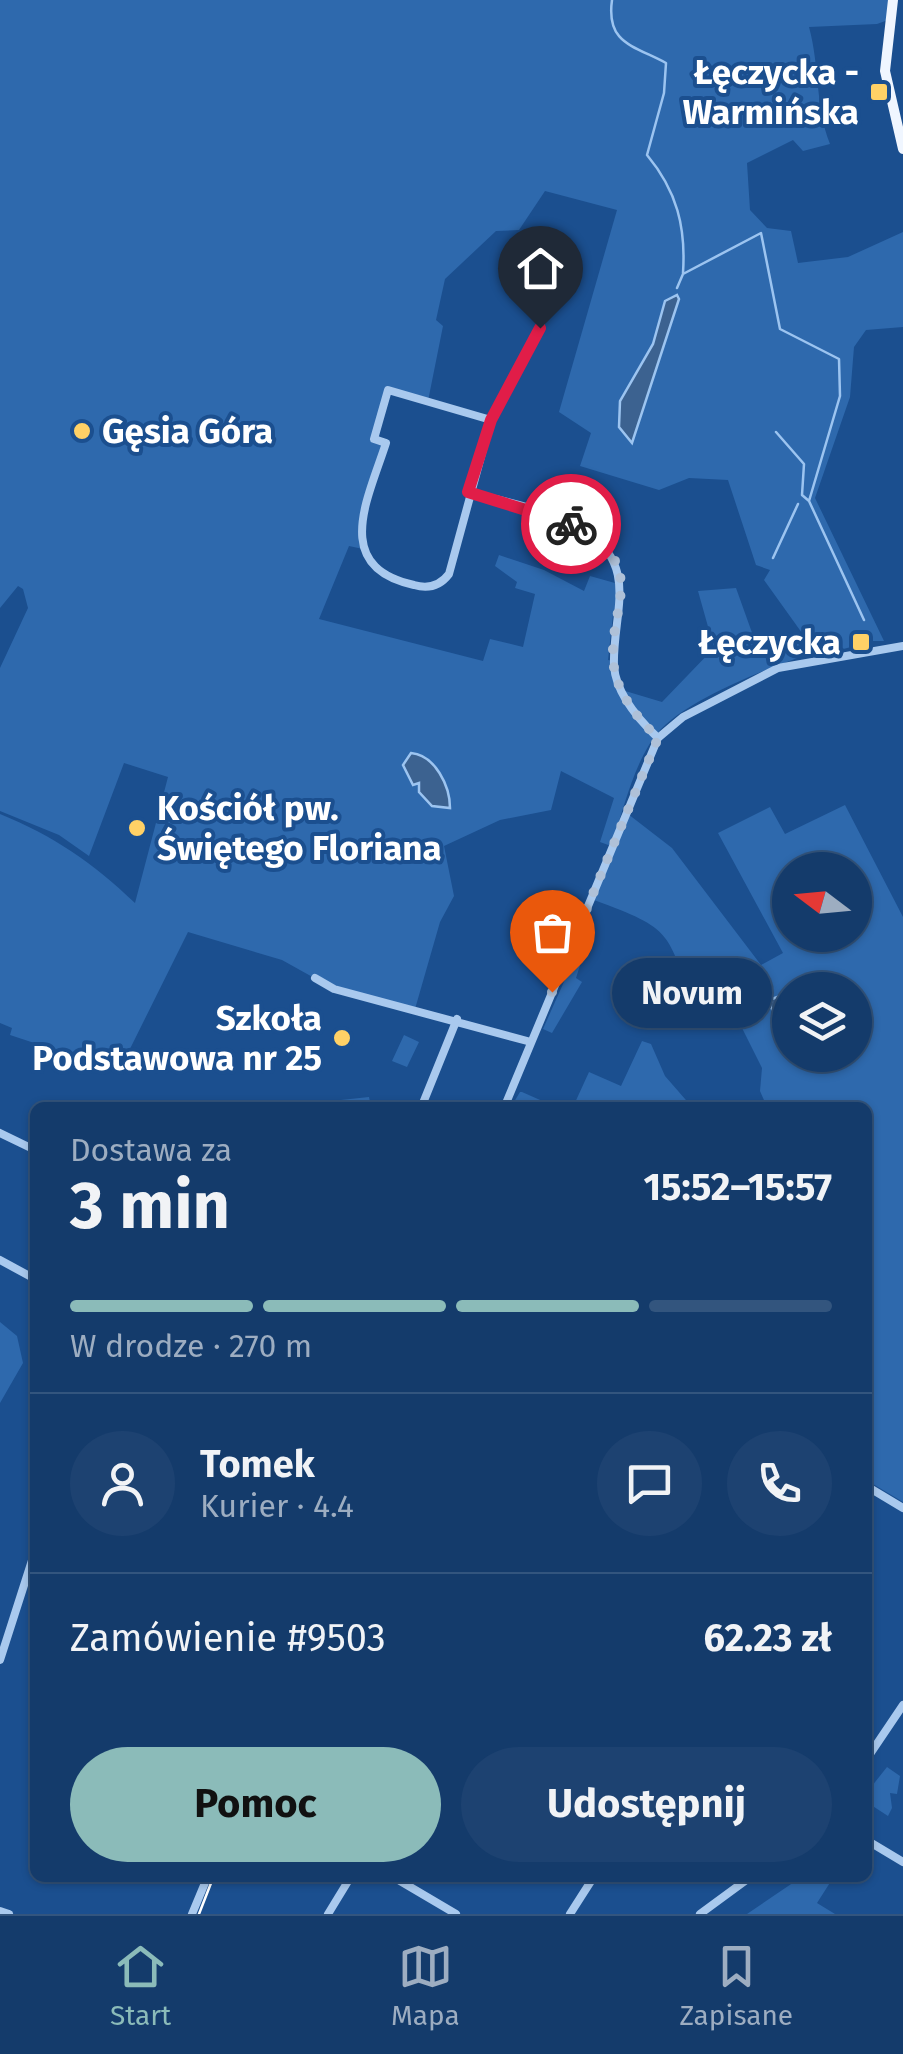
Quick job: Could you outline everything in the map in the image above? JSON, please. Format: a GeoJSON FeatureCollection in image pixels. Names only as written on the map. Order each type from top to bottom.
{"type":"FeatureCollection","features":[{"type":"Feature","properties":{"kind":"main road"},"geometry":{"type":"LineString","coordinates":[[894,0],[885,72],[902,145]]}},
{"type":"Feature","properties":{"kind":"street"},"geometry":{"type":"LineString","coordinates":[[491,420],[388,390],[374,440],[386,443],[362,531],[370,564],[402,583],[424,587],[442,582],[448,574],[491,420],[540,328],[559,265]]}},
{"type":"Feature","properties":{"kind":"street"},"geometry":{"type":"LineString","coordinates":[[468,492],[568,522],[592,536],[608,553],[623,591],[616,676],[626,700],[658,738]]}},
{"type":"Feature","properties":{"kind":"street"},"geometry":{"type":"LineString","coordinates":[[507,1102],[658,738],[683,716],[778,668],[903,646]]}},
{"type":"Feature","properties":{"kind":"street"},"geometry":{"type":"LineString","coordinates":[[315,978],[334,989],[532,1042]]}},
{"type":"Feature","properties":{"kind":"street"},"geometry":{"type":"LineString","coordinates":[[423,1102],[458,1020]]}},
{"type":"Feature","properties":{"kind":"street"},"geometry":{"type":"LineString","coordinates":[[0,1133],[30,1148]]}},
{"type":"Feature","properties":{"kind":"street"},"geometry":{"type":"LineString","coordinates":[[0,1260],[30,1276]]}},
{"type":"Feature","properties":{"kind":"street"},"geometry":{"type":"LineString","coordinates":[[872,1489],[903,1508]]}},
{"type":"Feature","properties":{"kind":"street"},"geometry":{"type":"LineString","coordinates":[[0,1660],[15,1601],[30,1564]]}},
{"type":"Feature","properties":{"kind":"street"},"geometry":{"type":"LineString","coordinates":[[872,1751],[903,1705]]}},
{"type":"Feature","properties":{"kind":"street"},"geometry":{"type":"LineString","coordinates":[[872,1843],[903,1862]]}},
{"type":"Feature","properties":{"kind":"street"},"geometry":{"type":"LineString","coordinates":[[192,1914],[204,1882]]}},
{"type":"Feature","properties":{"kind":"street"},"geometry":{"type":"LineString","coordinates":[[328,1914],[348,1882]]}},
{"type":"Feature","properties":{"kind":"street"},"geometry":{"type":"LineString","coordinates":[[402,1882],[456,1914]]}},
{"type":"Feature","properties":{"kind":"street"},"geometry":{"type":"LineString","coordinates":[[570,1914],[590,1882]]}},
{"type":"Feature","properties":{"kind":"street"},"geometry":{"type":"LineString","coordinates":[[700,1914],[744,1882]]}},
{"type":"Feature","properties":{"kind":"street"},"geometry":{"type":"LineString","coordinates":[[0,1911],[9,1914]]}},
{"type":"Feature","properties":{"kind":"shaded area"},"geometry":{"type":"Polygon","coordinates":[[[0,0],[891,0],[888,20],[877,24],[809,27],[830,144],[803,151],[793,140],[747,163],[750,210],[767,228],[791,231],[798,263],[848,257],[903,232],[903,327],[866,330],[854,347],[850,397],[815,498],[884,641],[851,641],[851,647],[806,655],[723,689],[681,713],[646,751],[611,846],[600,842],[614,798],[561,771],[551,810],[500,820],[444,846],[454,896],[440,922],[415,1009],[334,989],[282,960],[188,932],[119,1071],[10,1035],[12,1028],[0,1023],[0,814],[72,852],[135,903],[168,777],[124,763],[89,856],[59,835],[0,811],[0,668],[28,608],[23,589],[18,586],[0,608],[0,0]],[[545,191],[519,230],[496,231],[445,279],[436,320],[443,326],[428,401],[389,390],[374,439],[386,443],[365,513],[363,549],[349,546],[319,619],[483,661],[490,639],[523,647],[535,594],[515,588],[517,582],[495,566],[499,555],[544,570],[584,591],[590,576],[622,585],[620,615],[613,615],[608,660],[614,661],[622,690],[662,702],[714,648],[698,591],[736,588],[760,655],[807,640],[764,580],[770,570],[756,565],[728,480],[689,478],[659,490],[580,466],[591,433],[559,412],[617,210],[545,191]]]}},
{"type":"Feature","properties":{"kind":"shaded area"},"geometry":{"type":"Polygon","coordinates":[[[677,295],[679,299],[632,443],[619,427],[620,401],[653,344],[665,301],[677,295]]]}},
{"type":"Feature","properties":{"kind":"shaded area"},"geometry":{"type":"Polygon","coordinates":[[[411,753],[427,759],[440,773],[450,808],[432,806],[419,792],[419,783],[413,785],[403,765],[411,753]]]}},
{"type":"Feature","properties":{"kind":"shaded area"},"geometry":{"type":"Polygon","coordinates":[[[845,805],[869,852],[772,852],[772,933],[718,833],[770,807],[785,834],[845,805]]]}},
{"type":"Feature","properties":{"kind":"shaded area"},"geometry":{"type":"Polygon","coordinates":[[[628,814],[672,848],[761,965],[783,953],[872,952],[872,857],[903,917],[903,1502],[872,1483],[872,1102],[765,1102],[760,1091],[762,1068],[725,994],[694,1008],[664,936],[640,919],[594,900],[628,814]]]}},
{"type":"Feature","properties":{"kind":"shaded area"},"geometry":{"type":"Polygon","coordinates":[[[587,930],[590,934],[576,978],[582,982],[552,1033],[543,1029],[587,930]]]}},
{"type":"Feature","properties":{"kind":"shaded area"},"geometry":{"type":"Polygon","coordinates":[[[404,1035],[419,1042],[407,1067],[392,1061],[404,1035]]]}},
{"type":"Feature","properties":{"kind":"shaded area"},"geometry":{"type":"Polygon","coordinates":[[[642,1041],[651,1044],[665,1076],[688,1102],[575,1102],[589,1072],[621,1086],[642,1041]]]}},
{"type":"Feature","properties":{"kind":"shaded area"},"geometry":{"type":"Polygon","coordinates":[[[522,1092],[545,1102],[514,1102],[522,1092]]]}},
{"type":"Feature","properties":{"kind":"shaded area"},"geometry":{"type":"Polygon","coordinates":[[[369,1097],[370,1102],[322,1102],[369,1097]]]}},
{"type":"Feature","properties":{"kind":"shaded area"},"geometry":{"type":"Polygon","coordinates":[[[0,1322],[17,1336],[23,1363],[0,1403],[0,1322]]]}},
{"type":"Feature","properties":{"kind":"shaded area"},"geometry":{"type":"Polygon","coordinates":[[[887,1767],[900,1776],[897,1794],[890,1793],[892,1808],[888,1816],[872,1806],[872,1786],[887,1767]]]}},
{"type":"Feature","properties":{"kind":"shaded area"},"geometry":{"type":"Polygon","coordinates":[[[794,1882],[830,1882],[817,1903],[835,1914],[747,1914],[794,1882]]]}},
{"type":"Feature","properties":{"kind":"waterway"},"geometry":{"type":"LineString","coordinates":[[612,0],[611,14],[617,34],[666,63],[664,93],[647,155],[666,182],[677,210],[683,240],[683,273]]}},
{"type":"Feature","properties":{"kind":"waterway"},"geometry":{"type":"LineString","coordinates":[[677,288],[683,274],[761,233],[780,329],[839,359],[840,396],[809,501],[864,620]]}},
{"type":"Feature","properties":{"kind":"waterway"},"geometry":{"type":"LineString","coordinates":[[776,432],[804,464],[802,495],[809,501]]}},
{"type":"Feature","properties":{"kind":"waterway"},"geometry":{"type":"LineString","coordinates":[[773,558],[798,504]]}},
{"type":"Feature","properties":{"kind":"tram line"},"geometry":{"type":"LineString","coordinates":[[199,1914],[211,1882]]}},
{"type":"Feature","properties":{"kind":"way so far"},"geometry":{"type":"LineString","coordinates":[[552,992],[658,738],[626,700],[616,676],[614,661],[623,591],[616,565],[597,541],[571,524]]}},
{"type":"Feature","properties":{"kind":"place","name":"Łęczycka - Warmińska"},"geometry":{"type":"Point","coordinates":[879,92]}},
{"type":"Feature","properties":{"kind":"place","name":"Gęsia Góra"},"geometry":{"type":"Point","coordinates":[82,431]}},
{"type":"Feature","properties":{"kind":"place","name":"Łęczycka"},"geometry":{"type":"Point","coordinates":[861,642]}},
{"type":"Feature","properties":{"kind":"place","name":"Kościół pw. Świętego Floriana"},"geometry":{"type":"Point","coordinates":[137,828]}},
{"type":"Feature","properties":{"kind":"place","name":"Novum"},"geometry":{"type":"Point","coordinates":[552,992]}},
{"type":"Feature","properties":{"kind":"place","name":"Szkoła Podstawowa nr 25"},"geometry":{"type":"Point","coordinates":[342,1038]}},
{"type":"Feature","properties":{"kind":"route"},"geometry":{"type":"LineString","coordinates":[[540,328],[491,420],[468,492],[530,508],[571,524]]}}]}
